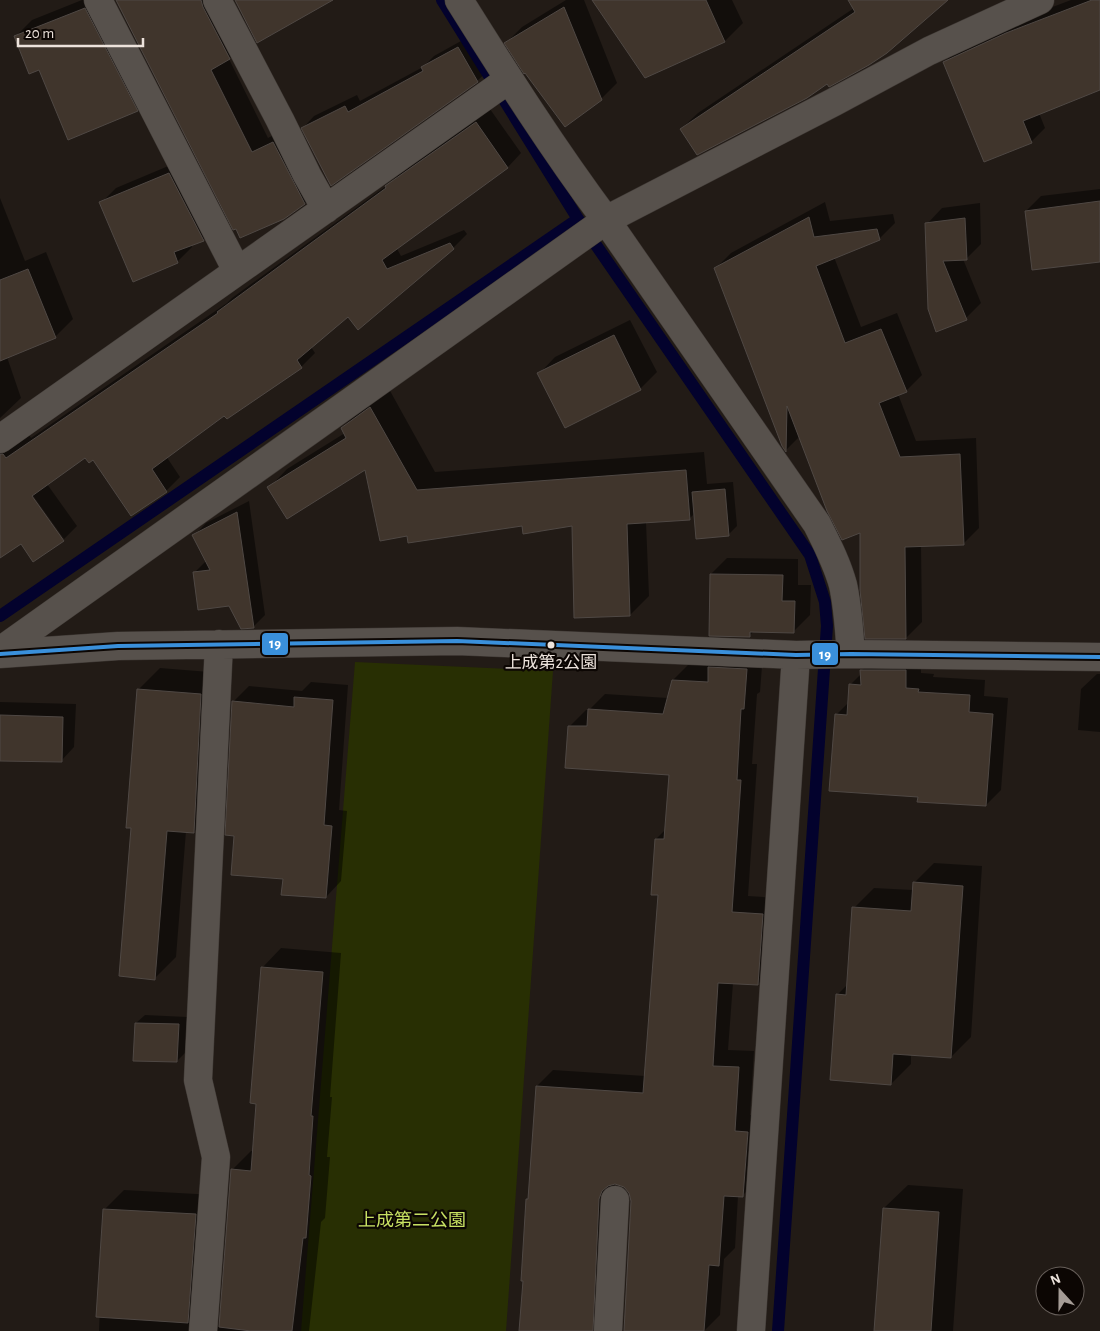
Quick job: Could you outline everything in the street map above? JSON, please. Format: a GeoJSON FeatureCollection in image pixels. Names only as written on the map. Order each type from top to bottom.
{"type":"FeatureCollection","features":[{"type":"Feature","properties":{"kind":"street"},"geometry":{"type":"LineString","coordinates":[[98,0],[237,271]]}},
{"type":"Feature","properties":{"kind":"street"},"geometry":{"type":"LineString","coordinates":[[216,0],[326,209]]}},
{"type":"Feature","properties":{"kind":"street"},"geometry":{"type":"LineString","coordinates":[[459,0],[499,86],[576,180],[593,230],[817,524],[833,555],[843,586],[849,626],[845,654]]}},
{"type":"Feature","properties":{"kind":"street"},"geometry":{"type":"LineString","coordinates":[[0,653],[593,230],[929,52],[1040,0]]}},
{"type":"Feature","properties":{"kind":"street"},"geometry":{"type":"LineString","coordinates":[[0,439],[499,86]]}},
{"type":"Feature","properties":{"kind":"street"},"geometry":{"type":"LineString","coordinates":[[0,653],[118,646],[457,641],[804,655],[1100,657]]}},
{"type":"Feature","properties":{"kind":"street"},"geometry":{"type":"LineString","coordinates":[[203,1331],[216,1157],[198,1080],[219,644]]}},
{"type":"Feature","properties":{"kind":"street"},"geometry":{"type":"LineString","coordinates":[[751,1331],[804,655]]}},
{"type":"Feature","properties":{"kind":"street"},"geometry":{"type":"LineString","coordinates":[[608,1331],[615,1200]]}},
{"type":"Feature","properties":{"kind":"green space","name":"上成第二公園"},"geometry":{"type":"Polygon","coordinates":[[[355,662],[553,671],[506,1331],[301,1331],[355,662]]]}},
{"type":"Feature","properties":{"kind":"building"},"geometry":{"type":"Polygon","coordinates":[[[116,0],[201,0],[230,59],[211,70],[252,152],[273,142],[305,204],[284,219],[240,238],[236,229],[233,230],[116,0]]]}},
{"type":"Feature","properties":{"kind":"building"},"geometry":{"type":"Polygon","coordinates":[[[235,0],[333,0],[257,43],[235,0]]]}},
{"type":"Feature","properties":{"kind":"building"},"geometry":{"type":"Polygon","coordinates":[[[592,0],[706,0],[725,42],[645,78],[592,0]]]}},
{"type":"Feature","properties":{"kind":"building"},"geometry":{"type":"Polygon","coordinates":[[[848,0],[948,0],[887,53],[869,65],[829,87],[827,84],[807,98],[697,155],[680,129],[855,12],[848,0]]]}},
{"type":"Feature","properties":{"kind":"building"},"geometry":{"type":"Polygon","coordinates":[[[1092,0],[1100,0],[1100,90],[1023,121],[1032,143],[984,162],[943,62],[1006,33],[1092,0]]]}},
{"type":"Feature","properties":{"kind":"building"},"geometry":{"type":"Polygon","coordinates":[[[564,7],[602,100],[565,127],[524,74],[504,43],[564,7]]]}},
{"type":"Feature","properties":{"kind":"building"},"geometry":{"type":"Polygon","coordinates":[[[85,8],[138,111],[68,140],[39,70],[29,74],[14,36],[85,8]]]}},
{"type":"Feature","properties":{"kind":"building"},"geometry":{"type":"Polygon","coordinates":[[[458,47],[478,82],[331,186],[301,128],[345,106],[348,112],[423,71],[421,67],[458,47]]]}},
{"type":"Feature","properties":{"kind":"building"},"geometry":{"type":"Polygon","coordinates":[[[476,122],[508,168],[382,260],[387,269],[450,243],[454,249],[358,330],[348,317],[297,360],[302,368],[227,419],[224,416],[152,469],[167,492],[131,516],[93,460],[89,463],[85,458],[32,496],[64,541],[33,562],[21,544],[0,558],[0,454],[3,454],[6,458],[218,313],[386,188],[385,186],[476,122]]]}},
{"type":"Feature","properties":{"kind":"building"},"geometry":{"type":"Polygon","coordinates":[[[169,173],[204,241],[174,252],[178,263],[133,282],[99,202],[169,173]]]}},
{"type":"Feature","properties":{"kind":"building"},"geometry":{"type":"Polygon","coordinates":[[[1100,201],[1100,262],[1032,270],[1025,211],[1100,201]]]}},
{"type":"Feature","properties":{"kind":"building"},"geometry":{"type":"Polygon","coordinates":[[[809,217],[814,237],[877,229],[880,240],[816,266],[845,343],[881,329],[907,392],[879,403],[900,457],[960,454],[964,545],[905,547],[906,639],[865,639],[860,590],[860,533],[842,540],[827,511],[787,406],[786,452],[782,446],[714,268],[809,217]]]}},
{"type":"Feature","properties":{"kind":"building"},"geometry":{"type":"Polygon","coordinates":[[[965,218],[967,260],[943,261],[967,320],[936,332],[928,309],[925,223],[965,218]]]}},
{"type":"Feature","properties":{"kind":"building"},"geometry":{"type":"Polygon","coordinates":[[[28,269],[56,338],[0,361],[0,280],[28,269]]]}},
{"type":"Feature","properties":{"kind":"building"},"geometry":{"type":"Polygon","coordinates":[[[614,335],[641,390],[565,428],[537,373],[614,335]]]}},
{"type":"Feature","properties":{"kind":"building"},"geometry":{"type":"Polygon","coordinates":[[[370,407],[417,490],[686,470],[690,520],[627,524],[630,616],[574,618],[572,526],[523,534],[522,526],[408,543],[407,536],[380,541],[365,470],[287,519],[267,487],[346,438],[341,428],[370,407]]]}},
{"type":"Feature","properties":{"kind":"building"},"geometry":{"type":"Polygon","coordinates":[[[725,489],[729,536],[696,539],[692,492],[725,489]]]}},
{"type":"Feature","properties":{"kind":"building"},"geometry":{"type":"Polygon","coordinates":[[[237,512],[254,628],[241,629],[229,606],[198,610],[193,572],[210,570],[192,535],[237,512]]]}},
{"type":"Feature","properties":{"kind":"building"},"geometry":{"type":"Polygon","coordinates":[[[710,574],[783,575],[782,601],[795,601],[794,633],[750,632],[750,637],[709,636],[710,574]]]}},
{"type":"Feature","properties":{"kind":"building"},"geometry":{"type":"Polygon","coordinates":[[[708,667],[747,669],[744,709],[741,709],[737,780],[741,780],[732,912],[763,914],[758,985],[718,983],[713,1066],[739,1067],[735,1131],[748,1132],[743,1197],[724,1196],[719,1266],[709,1265],[704,1331],[624,1331],[631,1201],[629,1193],[624,1187],[615,1184],[608,1186],[602,1191],[599,1199],[593,1331],[519,1331],[526,1199],[528,1199],[536,1086],[643,1093],[658,895],[651,895],[655,839],[664,839],[669,775],[565,768],[568,726],[587,726],[588,709],[663,714],[672,680],[708,682],[708,667]]]}},
{"type":"Feature","properties":{"kind":"building"},"geometry":{"type":"Polygon","coordinates":[[[860,670],[906,670],[906,688],[919,689],[918,692],[970,695],[969,712],[993,714],[986,806],[917,802],[918,797],[829,791],[835,714],[847,715],[849,684],[861,685],[860,670]]]}},
{"type":"Feature","properties":{"kind":"building"},"geometry":{"type":"Polygon","coordinates":[[[137,689],[201,694],[194,833],[167,831],[155,980],[119,976],[131,828],[126,828],[137,689]]]}},
{"type":"Feature","properties":{"kind":"building"},"geometry":{"type":"Polygon","coordinates":[[[294,697],[333,700],[324,825],[332,826],[326,898],[281,895],[283,879],[231,875],[234,836],[225,835],[232,701],[294,707],[294,697]]]}},
{"type":"Feature","properties":{"kind":"building"},"geometry":{"type":"Polygon","coordinates":[[[0,715],[63,717],[62,762],[0,761],[0,715]]]}},
{"type":"Feature","properties":{"kind":"building"},"geometry":{"type":"Polygon","coordinates":[[[913,882],[963,886],[951,1058],[893,1054],[891,1085],[830,1080],[836,994],[846,995],[852,907],[911,911],[913,882]]]}},
{"type":"Feature","properties":{"kind":"building"},"geometry":{"type":"Polygon","coordinates":[[[261,967],[323,972],[311,1116],[313,1116],[309,1175],[311,1176],[306,1238],[303,1238],[292,1331],[251,1331],[219,1327],[231,1169],[251,1171],[256,1104],[250,1103],[261,967]]]}},
{"type":"Feature","properties":{"kind":"building"},"geometry":{"type":"Polygon","coordinates":[[[135,1023],[179,1024],[177,1062],[133,1061],[135,1023]]]}},
{"type":"Feature","properties":{"kind":"building"},"geometry":{"type":"Polygon","coordinates":[[[883,1208],[939,1212],[931,1331],[874,1331],[883,1208]]]}},
{"type":"Feature","properties":{"kind":"building"},"geometry":{"type":"Polygon","coordinates":[[[103,1209],[196,1214],[188,1323],[96,1317],[103,1209]]]}},
{"type":"Feature","properties":{"kind":"waterway"},"geometry":{"type":"LineString","coordinates":[[442,0],[578,219],[810,555],[825,602],[827,626],[778,1331]]}},
{"type":"Feature","properties":{"kind":"waterway"},"geometry":{"type":"LineString","coordinates":[[0,616],[578,219]]}},
{"type":"Feature","properties":{"kind":"transit line","name":"19"},"geometry":{"type":"LineString","coordinates":[[0,654],[118,646],[457,641],[796,655],[1100,657]]}},
{"type":"Feature","properties":{"kind":"place","name":"上成第2公園"},"geometry":{"type":"Point","coordinates":[551,645]}}]}
